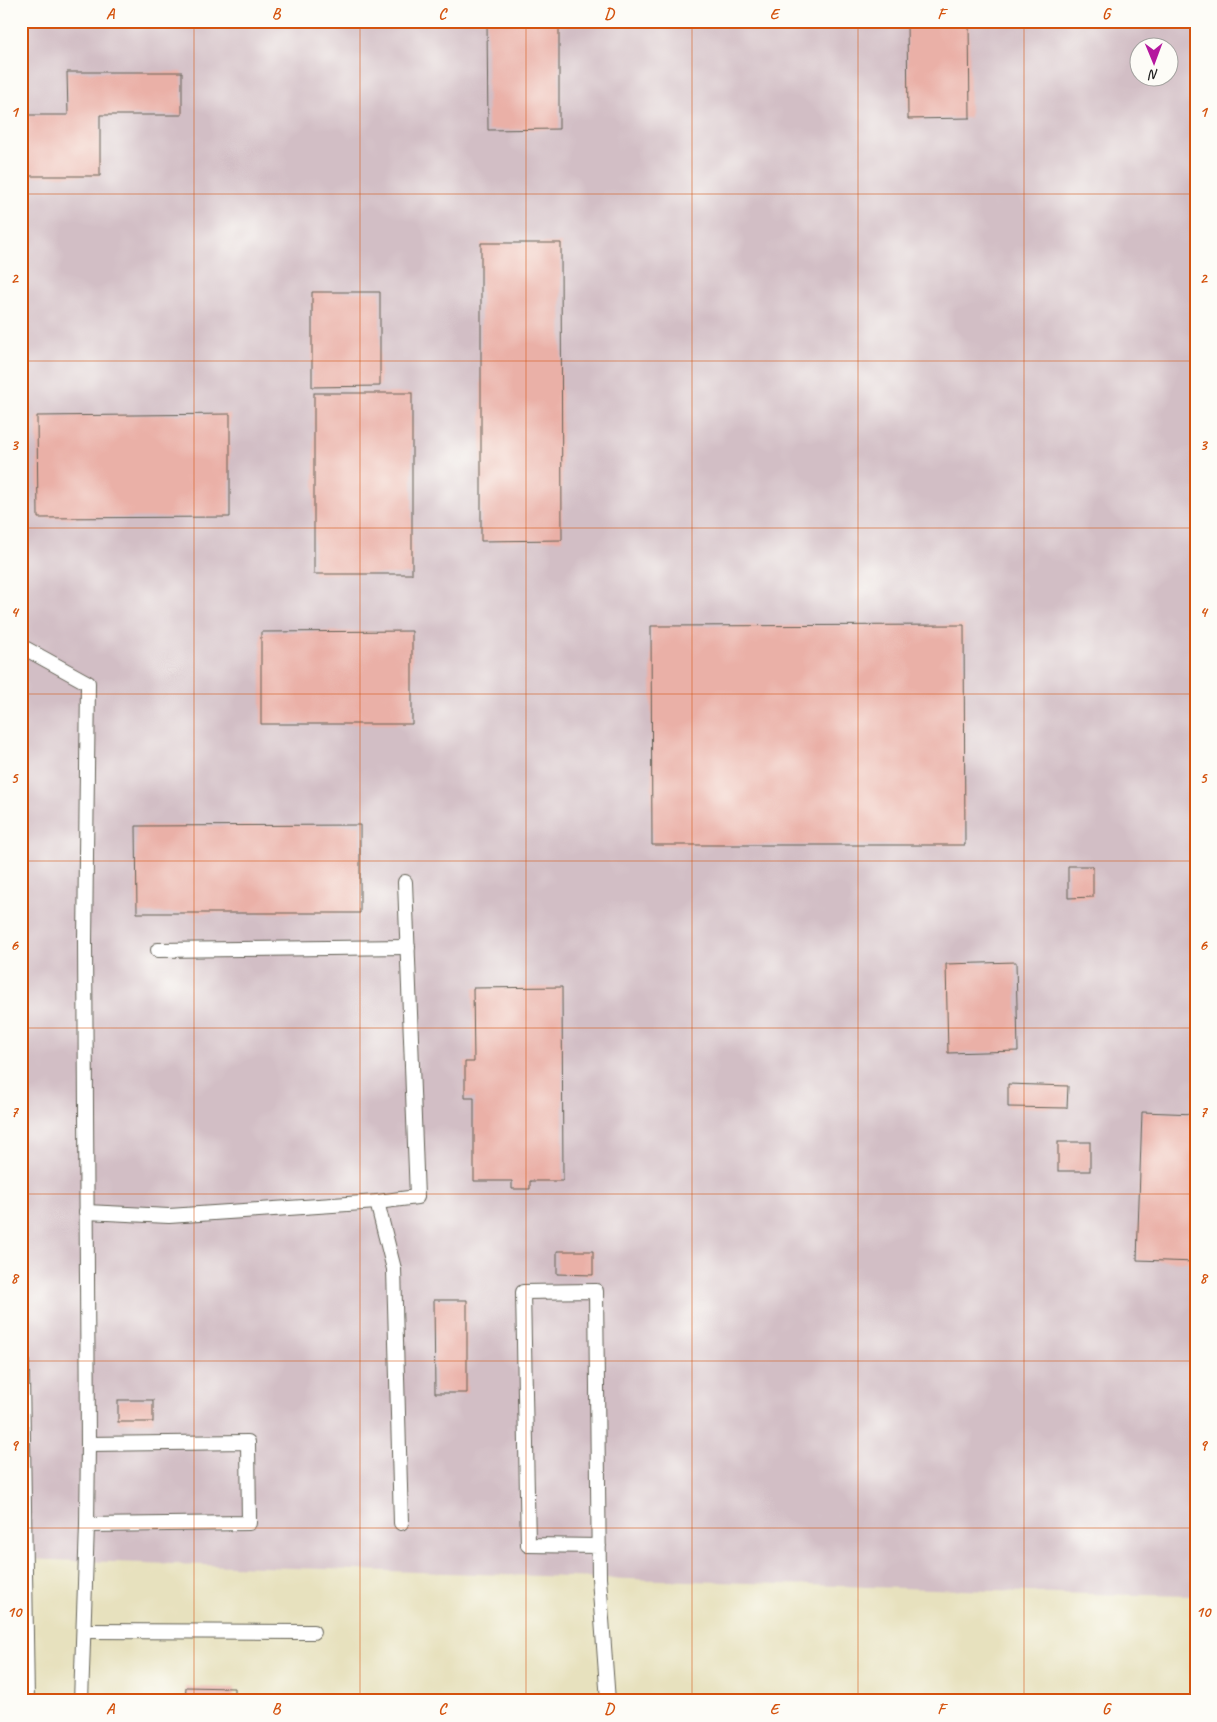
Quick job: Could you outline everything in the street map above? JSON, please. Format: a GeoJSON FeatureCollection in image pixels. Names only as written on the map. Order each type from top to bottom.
{"type":"FeatureCollection","features":[{"type":"Feature","properties":{"kind":"lane"},"geometry":{"type":"LineString","coordinates":[[21,646],[88,682],[85,942],[88,1444],[81,1701]]}},
{"type":"Feature","properties":{"kind":"lane"},"geometry":{"type":"LineString","coordinates":[[86,1212],[169,1216],[417,1198],[406,882]]}},
{"type":"Feature","properties":{"kind":"lane"},"geometry":{"type":"LineString","coordinates":[[158,950],[408,947]]}},
{"type":"Feature","properties":{"kind":"lane"},"geometry":{"type":"LineString","coordinates":[[377,1202],[394,1269],[401,1523]]}},
{"type":"Feature","properties":{"kind":"lane"},"geometry":{"type":"LineString","coordinates":[[599,1546],[528,1545],[523,1292],[596,1291],[599,1546],[599,1578],[608,1701]]}},
{"type":"Feature","properties":{"kind":"lane"},"geometry":{"type":"LineString","coordinates":[[21,1311],[28,1701]]}},
{"type":"Feature","properties":{"kind":"lane"},"geometry":{"type":"LineString","coordinates":[[87,1525],[248,1523],[248,1442],[88,1444]]}},
{"type":"Feature","properties":{"kind":"lane"},"geometry":{"type":"LineString","coordinates":[[84,1631],[313,1632]]}},
{"type":"Feature","properties":{"kind":"shaded area"},"geometry":{"type":"Polygon","coordinates":[[[21,21],[1196,21],[1196,1596],[21,1559],[21,21]]]}},
{"type":"Feature","properties":{"kind":"building"},"geometry":{"type":"Polygon","coordinates":[[[487,21],[559,21],[559,129],[488,130],[487,21]]]}},
{"type":"Feature","properties":{"kind":"building"},"geometry":{"type":"Polygon","coordinates":[[[907,21],[969,21],[970,118],[908,119],[907,21]]]}},
{"type":"Feature","properties":{"kind":"building"},"geometry":{"type":"Polygon","coordinates":[[[21,24],[24,25],[24,53],[21,53],[21,24]]]}},
{"type":"Feature","properties":{"kind":"building"},"geometry":{"type":"Polygon","coordinates":[[[67,72],[182,72],[182,115],[100,115],[100,176],[21,176],[21,115],[68,115],[67,72]]]}},
{"type":"Feature","properties":{"kind":"building"},"geometry":{"type":"Polygon","coordinates":[[[481,243],[561,243],[562,540],[481,541],[481,243]]]}},
{"type":"Feature","properties":{"kind":"building"},"geometry":{"type":"Polygon","coordinates":[[[312,292],[380,292],[380,386],[312,387],[312,292]]]}},
{"type":"Feature","properties":{"kind":"building"},"geometry":{"type":"Polygon","coordinates":[[[314,393],[412,393],[412,574],[314,574],[314,393]]]}},
{"type":"Feature","properties":{"kind":"building"},"geometry":{"type":"Polygon","coordinates":[[[230,414],[230,517],[38,518],[37,416],[230,414]]]}},
{"type":"Feature","properties":{"kind":"building"},"geometry":{"type":"Polygon","coordinates":[[[964,625],[965,845],[652,845],[651,626],[964,625]]]}},
{"type":"Feature","properties":{"kind":"building"},"geometry":{"type":"Polygon","coordinates":[[[412,631],[412,724],[261,724],[261,632],[412,631]]]}},
{"type":"Feature","properties":{"kind":"building"},"geometry":{"type":"Polygon","coordinates":[[[360,825],[360,913],[137,913],[136,826],[360,825]]]}},
{"type":"Feature","properties":{"kind":"building"},"geometry":{"type":"Polygon","coordinates":[[[1068,866],[1093,866],[1093,897],[1068,898],[1068,866]]]}},
{"type":"Feature","properties":{"kind":"building"},"geometry":{"type":"Polygon","coordinates":[[[1016,962],[1018,1051],[948,1053],[946,964],[1016,962]]]}},
{"type":"Feature","properties":{"kind":"building"},"geometry":{"type":"Polygon","coordinates":[[[562,987],[563,1181],[530,1181],[530,1189],[512,1189],[512,1181],[474,1181],[474,1098],[465,1098],[465,1062],[474,1062],[473,988],[562,987]]]}},
{"type":"Feature","properties":{"kind":"building"},"geometry":{"type":"Polygon","coordinates":[[[1008,1084],[1068,1086],[1067,1108],[1008,1107],[1008,1084]]]}},
{"type":"Feature","properties":{"kind":"building"},"geometry":{"type":"Polygon","coordinates":[[[1142,1112],[1196,1114],[1196,1262],[1137,1260],[1142,1112]]]}},
{"type":"Feature","properties":{"kind":"building"},"geometry":{"type":"Polygon","coordinates":[[[1058,1142],[1090,1142],[1090,1171],[1058,1171],[1058,1142]]]}},
{"type":"Feature","properties":{"kind":"building"},"geometry":{"type":"Polygon","coordinates":[[[557,1251],[593,1251],[593,1275],[557,1274],[557,1251]]]}},
{"type":"Feature","properties":{"kind":"building"},"geometry":{"type":"Polygon","coordinates":[[[434,1300],[467,1300],[467,1393],[435,1393],[434,1300]]]}},
{"type":"Feature","properties":{"kind":"building"},"geometry":{"type":"Polygon","coordinates":[[[118,1400],[153,1400],[153,1422],[118,1422],[118,1400]]]}},
{"type":"Feature","properties":{"kind":"building"},"geometry":{"type":"Polygon","coordinates":[[[186,1687],[234,1688],[234,1701],[185,1701],[186,1687]]]}}]}
